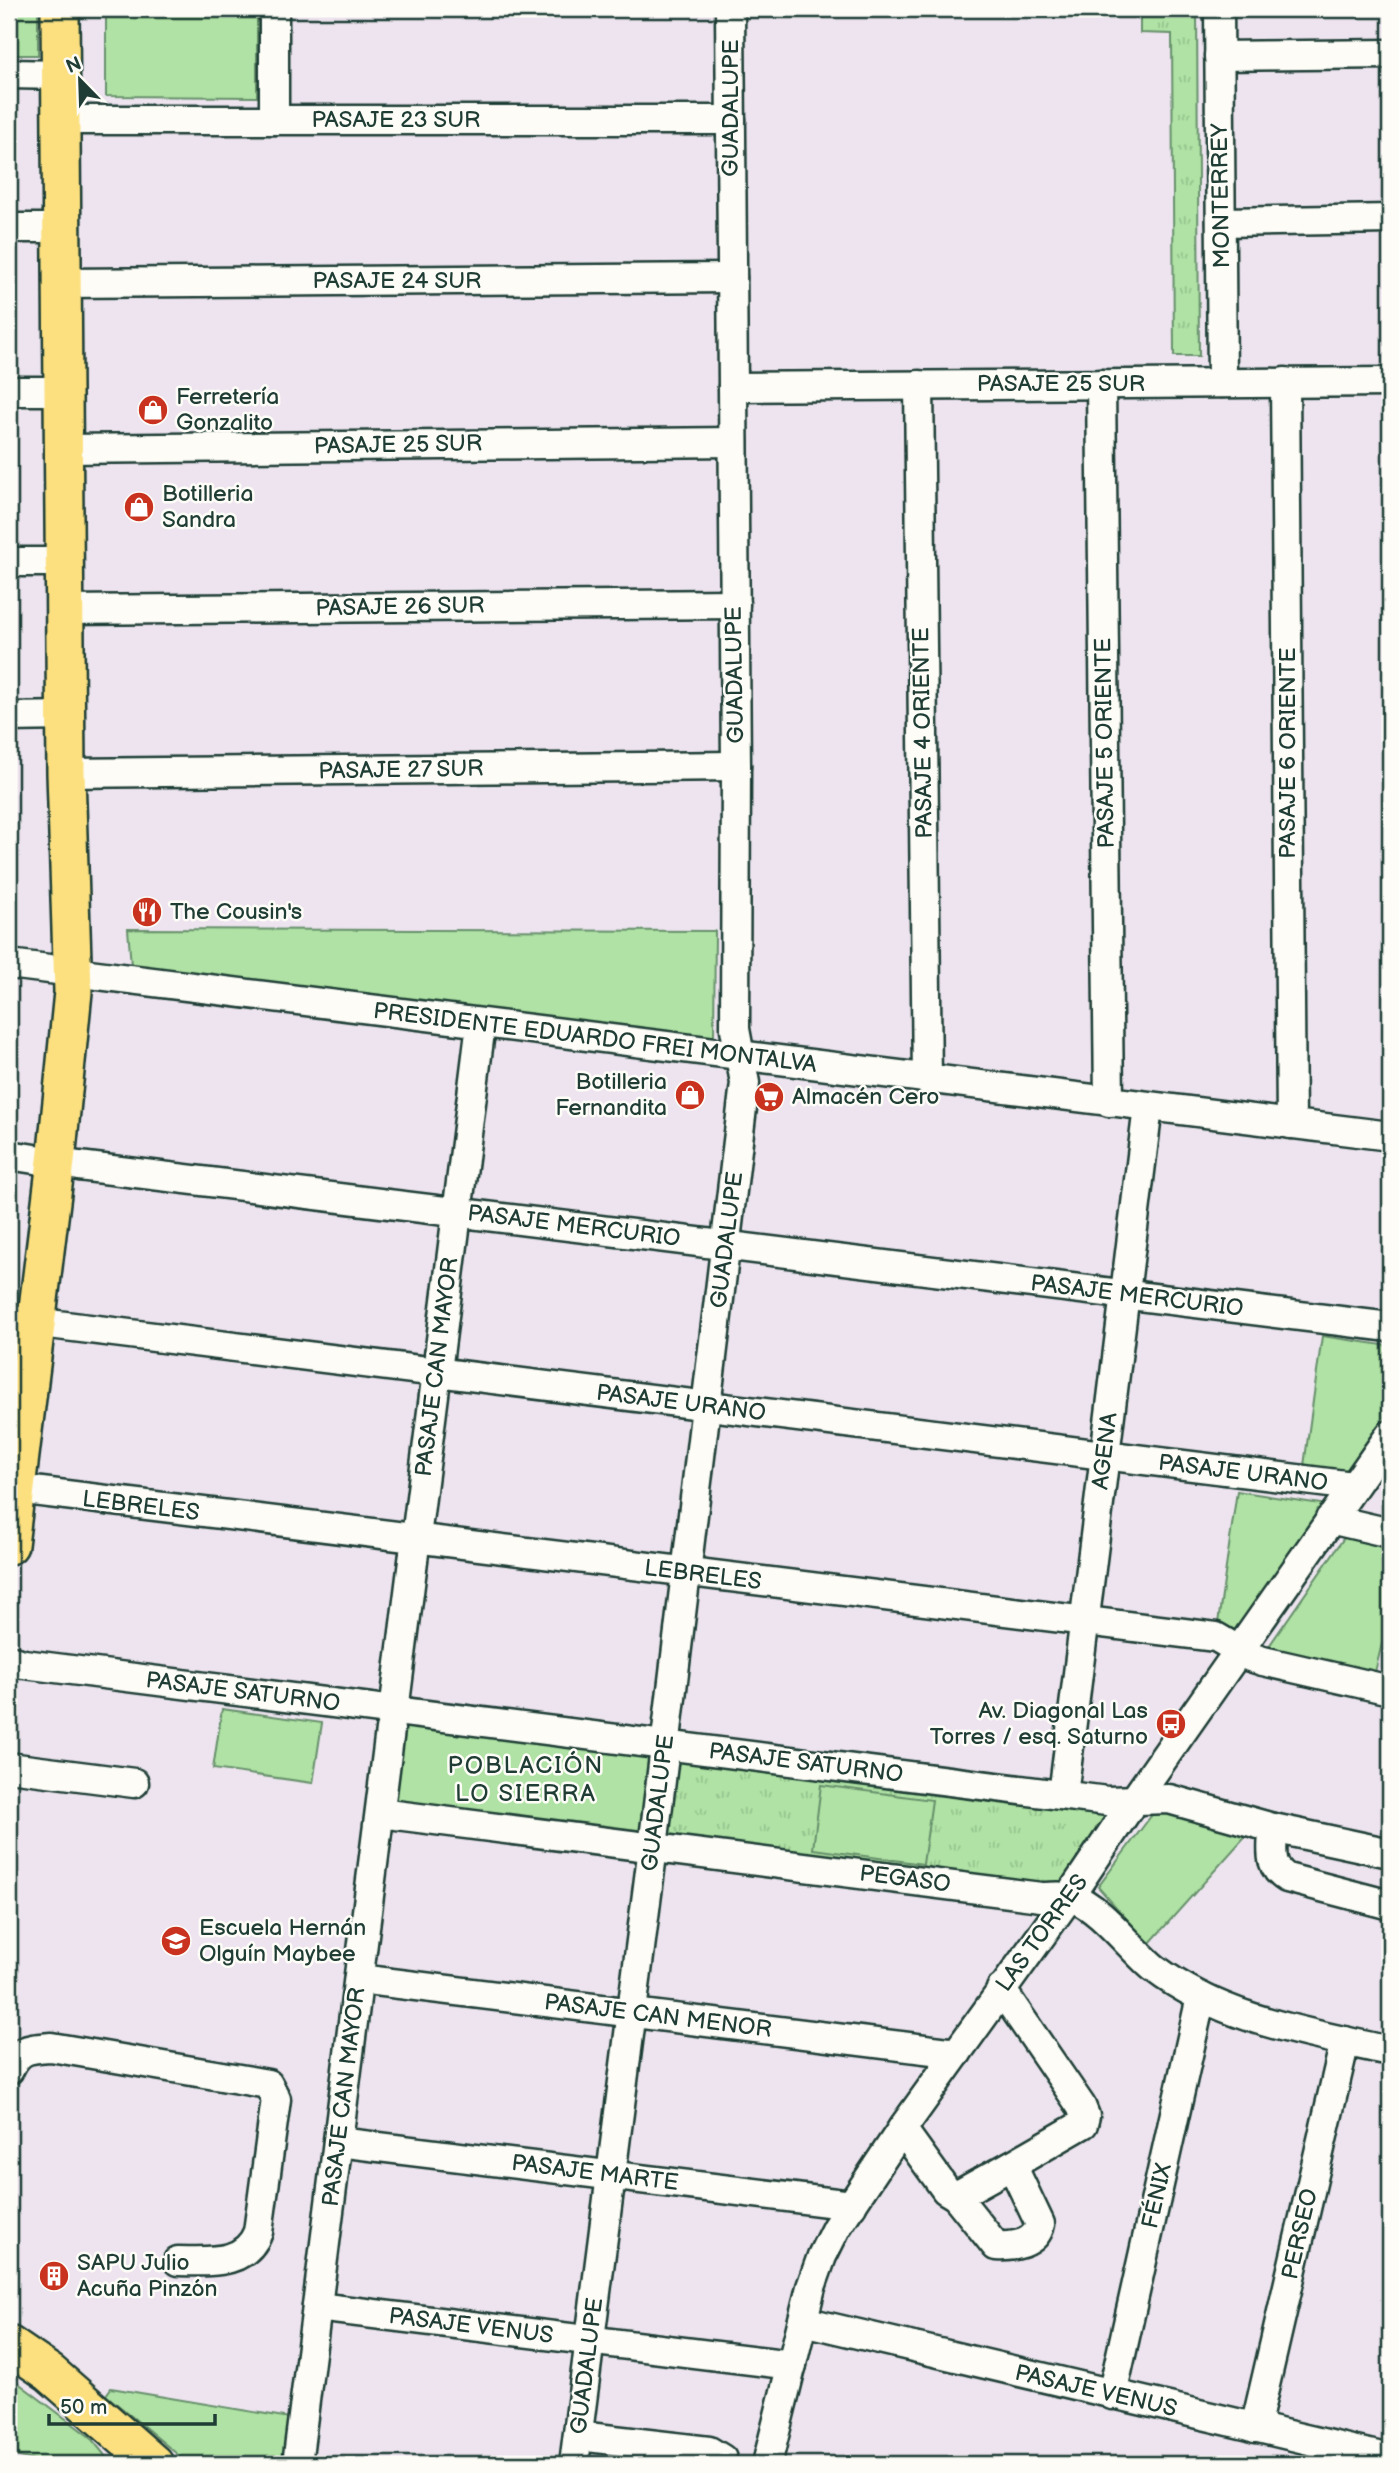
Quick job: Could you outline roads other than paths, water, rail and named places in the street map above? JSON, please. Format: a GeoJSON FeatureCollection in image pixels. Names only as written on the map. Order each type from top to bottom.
{"type":"FeatureCollection","features":[{"type":"Feature","properties":{"kind":"main road"},"geometry":{"type":"LineString","coordinates":[[9,1545],[22,1321],[56,1161],[74,972],[66,773],[60,9]]}},
{"type":"Feature","properties":{"kind":"main road"},"geometry":{"type":"LineString","coordinates":[[9,2345],[50,2373],[155,2464]]}},
{"type":"Feature","properties":{"kind":"street"},"geometry":{"type":"LineString","coordinates":[[274,9],[274,120]]}},
{"type":"Feature","properties":{"kind":"street","name":"GUADALUPE"},"geometry":{"type":"LineString","coordinates":[[574,2464],[666,1745],[746,1083],[735,1029],[736,765],[730,9]]}},
{"type":"Feature","properties":{"kind":"street","name":"MONTERREY"},"geometry":{"type":"LineString","coordinates":[[1219,9],[1222,383]]}},
{"type":"Feature","properties":{"kind":"street"},"geometry":{"type":"LineString","coordinates":[[1219,55],[1390,54]]}},
{"type":"Feature","properties":{"kind":"street"},"geometry":{"type":"LineString","coordinates":[[9,74],[61,75]]}},
{"type":"Feature","properties":{"kind":"street","name":"PASAJE 23 SUR"},"geometry":{"type":"LineString","coordinates":[[61,120],[731,120]]}},
{"type":"Feature","properties":{"kind":"street"},"geometry":{"type":"LineString","coordinates":[[1221,222],[1390,219]]}},
{"type":"Feature","properties":{"kind":"street"},"geometry":{"type":"LineString","coordinates":[[9,228],[62,228]]}},
{"type":"Feature","properties":{"kind":"street","name":"PASAJE 24 SUR"},"geometry":{"type":"LineString","coordinates":[[62,283],[732,278]]}},
{"type":"Feature","properties":{"kind":"street","name":"PASAJE 25 SUR"},"geometry":{"type":"LineString","coordinates":[[733,387],[1390,382]]}},
{"type":"Feature","properties":{"kind":"street","name":"PASAJE 6 ORIENTE"},"geometry":{"type":"LineString","coordinates":[[1285,383],[1291,1124]]}},
{"type":"Feature","properties":{"kind":"street","name":"PASAJE 5 ORIENTE"},"geometry":{"type":"LineString","coordinates":[[1101,384],[1109,1102]]}},
{"type":"Feature","properties":{"kind":"street","name":"PASAJE 4 ORIENTE"},"geometry":{"type":"LineString","coordinates":[[919,385],[927,1080]]}},
{"type":"Feature","properties":{"kind":"street"},"geometry":{"type":"LineString","coordinates":[[9,391],[63,391]]}},
{"type":"Feature","properties":{"kind":"street","name":"PASAJE 25 SUR"},"geometry":{"type":"LineString","coordinates":[[64,449],[733,442]]}},
{"type":"Feature","properties":{"kind":"street"},"geometry":{"type":"LineString","coordinates":[[9,562],[65,562]]}},
{"type":"Feature","properties":{"kind":"street","name":"PASAJE 26 SUR"},"geometry":{"type":"LineString","coordinates":[[65,610],[735,604]]}},
{"type":"Feature","properties":{"kind":"street"},"geometry":{"type":"LineString","coordinates":[[9,717],[66,716]]}},
{"type":"Feature","properties":{"kind":"street","name":"PASAJE 27 SUR"},"geometry":{"type":"LineString","coordinates":[[66,773],[736,765]]}},
{"type":"Feature","properties":{"kind":"street","name":"PRESIDENTE EDUARDO FREI MONTALVA"},"geometry":{"type":"LineString","coordinates":[[9,964],[1390,1136]]}},
{"type":"Feature","properties":{"kind":"street","name":"PASAJE CAN MAYOR"},"geometry":{"type":"LineString","coordinates":[[297,2464],[481,1024]]}},
{"type":"Feature","properties":{"kind":"street","name":"AGENA"},"geometry":{"type":"LineString","coordinates":[[1063,1795],[1148,1107]]}},
{"type":"Feature","properties":{"kind":"street","name":"PASAJE MERCURIO"},"geometry":{"type":"LineString","coordinates":[[9,1155],[79,1166],[1390,1327]]}},
{"type":"Feature","properties":{"kind":"street","name":"PASAJE URANO"},"geometry":{"type":"LineString","coordinates":[[22,1321],[1353,1486]]}},
{"type":"Feature","properties":{"kind":"street","name":"LAS TORRES"},"geometry":{"type":"LineString","coordinates":[[767,2464],[822,2256],[836,2228],[902,2129],[1069,1897],[1390,1435]]}},
{"type":"Feature","properties":{"kind":"street","name":"LEBRELES"},"geometry":{"type":"LineString","coordinates":[[12,1488],[1216,1637],[1263,1661],[1390,1690]]}},
{"type":"Feature","properties":{"kind":"street"},"geometry":{"type":"LineString","coordinates":[[1330,1519],[1390,1533]]}},
{"type":"Feature","properties":{"kind":"street","name":"PASAJE SATURNO"},"geometry":{"type":"LineString","coordinates":[[9,1660],[392,1720],[666,1745],[1107,1801],[1169,1799],[1273,1828],[1390,1853]]}},
{"type":"Feature","properties":{"kind":"street"},"geometry":{"type":"LineString","coordinates":[[9,1767],[134,1783]]}},
{"type":"Feature","properties":{"kind":"street","name":"PEGASO"},"geometry":{"type":"LineString","coordinates":[[380,1813],[1041,1897],[1069,1897]]}},
{"type":"Feature","properties":{"kind":"street"},"geometry":{"type":"LineString","coordinates":[[1273,1828],[1271,1862],[1279,1874],[1390,1905]]}},
{"type":"Feature","properties":{"kind":"street"},"geometry":{"type":"LineString","coordinates":[[1069,1897],[1092,1909],[1157,1970],[1201,1997],[1254,2018],[1390,2051]]}},
{"type":"Feature","properties":{"kind":"street","name":"PASAJE CAN MENOR"},"geometry":{"type":"LineString","coordinates":[[359,1979],[957,2053]]}},
{"type":"Feature","properties":{"kind":"street"},"geometry":{"type":"LineString","coordinates":[[956,2196],[1083,2124],[1085,2116],[1081,2106],[1001,1990]]}},
{"type":"Feature","properties":{"kind":"street","name":"FÉNIX"},"geometry":{"type":"LineString","coordinates":[[1112,2395],[1201,1997]]}},
{"type":"Feature","properties":{"kind":"street","name":"PERSEO"},"geometry":{"type":"LineString","coordinates":[[1255,2428],[1345,2041]]}},
{"type":"Feature","properties":{"kind":"street"},"geometry":{"type":"LineString","coordinates":[[9,2070],[15,2056],[28,2049],[51,2047],[268,2084],[276,2099],[258,2232],[254,2243],[225,2260],[178,2261]]}},
{"type":"Feature","properties":{"kind":"street"},"geometry":{"type":"LineString","coordinates":[[902,2129],[946,2190],[956,2196],[996,2246],[1010,2247],[1028,2241],[1039,2232],[1040,2224],[1012,2165]]}},
{"type":"Feature","properties":{"kind":"street","name":"PASAJE MARTE"},"geometry":{"type":"LineString","coordinates":[[338,2142],[852,2205]]}},
{"type":"Feature","properties":{"kind":"street","name":"PASAJE VENUS"},"geometry":{"type":"LineString","coordinates":[[317,2307],[792,2365]]}},
{"type":"Feature","properties":{"kind":"street","name":"PASAJE VENUS"},"geometry":{"type":"LineString","coordinates":[[803,2321],[1390,2459]]}},
{"type":"Feature","properties":{"kind":"street"},"geometry":{"type":"LineString","coordinates":[[579,2436],[620,2453],[672,2456],[709,2451],[722,2459],[723,2464]]}},
{"type":"Feature","properties":{"kind":"place","name":"Ferretería Gonzalito"},"geometry":{"type":"Point","coordinates":[153,410]}},
{"type":"Feature","properties":{"kind":"place","name":"Botilleria Sandra"},"geometry":{"type":"Point","coordinates":[139,507]}},
{"type":"Feature","properties":{"kind":"place","name":"The Cousin's"},"geometry":{"type":"Point","coordinates":[147,912]}},
{"type":"Feature","properties":{"kind":"place","name":"Botilleria Fernandita"},"geometry":{"type":"Point","coordinates":[690,1095]}},
{"type":"Feature","properties":{"kind":"place","name":"Almacén Cero"},"geometry":{"type":"Point","coordinates":[769,1097]}},
{"type":"Feature","properties":{"kind":"place","name":"Av. Diagonal Las Torres / esq. Saturno"},"geometry":{"type":"Point","coordinates":[1171,1724]}},
{"type":"Feature","properties":{"kind":"place","name":"Escuela Hernán Olguín Maybee"},"geometry":{"type":"Point","coordinates":[176,1941]}},
{"type":"Feature","properties":{"kind":"place","name":"SAPU Julio Acuña Pinzón"},"geometry":{"type":"Point","coordinates":[54,2276]}},
{"type":"Feature","properties":{"kind":"district","name":"POBLACIÓN LO SIERRA"},"geometry":{"type":"Point","coordinates":[526,1779]}}]}
